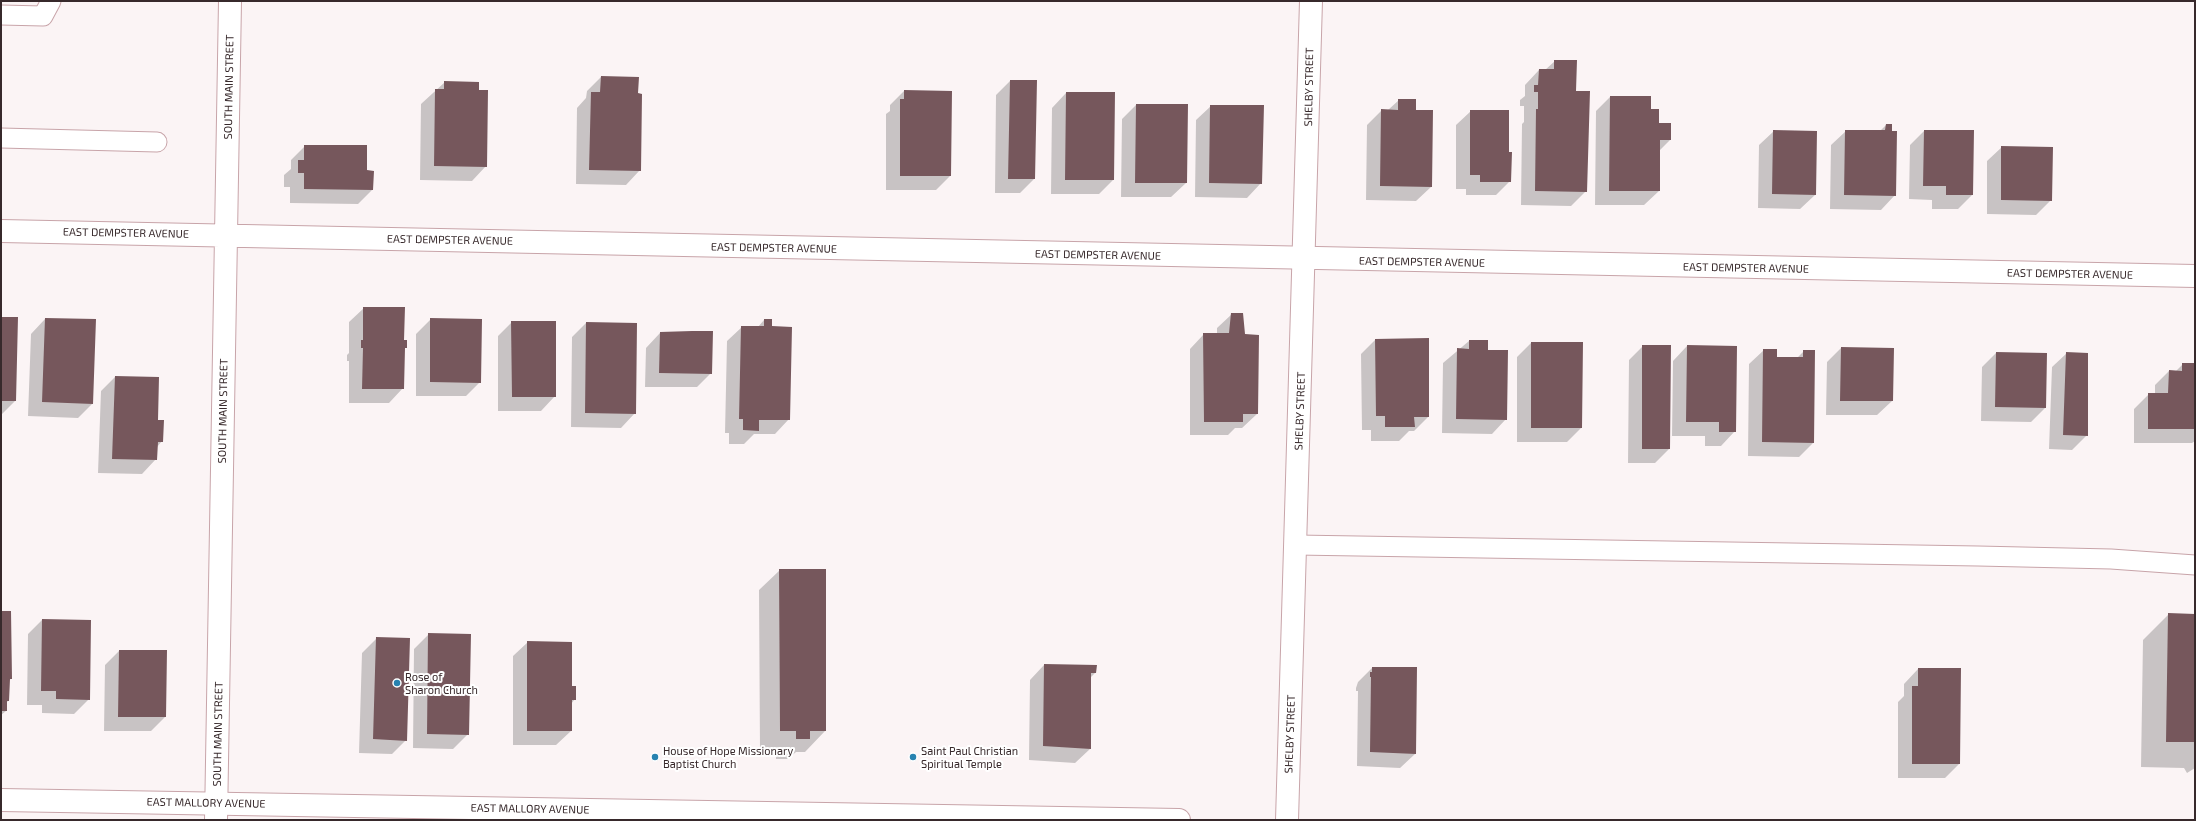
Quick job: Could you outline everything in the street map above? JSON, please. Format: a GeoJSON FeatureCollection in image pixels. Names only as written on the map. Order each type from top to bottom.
{"type":"FeatureCollection","features":[{"type":"Feature","properties":{"kind":"street","name":"SOUTH MAIN STREET"},"geometry":{"type":"LineString","coordinates":[[216,812],[230,1]]}},
{"type":"Feature","properties":{"kind":"street","name":"SHELBY STREET"},"geometry":{"type":"LineString","coordinates":[[1287,820],[1305,260],[1311,1]]}},
{"type":"Feature","properties":{"kind":"street","name":"EAST DEMPSTER AVENUE"},"geometry":{"type":"LineString","coordinates":[[1,231],[1305,260],[2195,276]]}},
{"type":"Feature","properties":{"kind":"street","name":"EAST MALLORY AVENUE"},"geometry":{"type":"LineString","coordinates":[[1,800],[216,812],[1179,820]]}},
{"type":"Feature","properties":{"kind":"lane"},"geometry":{"type":"LineString","coordinates":[[1,15],[43,16],[52,1]]}},
{"type":"Feature","properties":{"kind":"lane"},"geometry":{"type":"LineString","coordinates":[[1,138],[157,142]]}},
{"type":"Feature","properties":{"kind":"lane"},"geometry":{"type":"LineString","coordinates":[[1296,545],[1978,556],[2111,559],[2195,565]]}},
{"type":"Feature","properties":{"kind":"building"},"geometry":{"type":"Polygon","coordinates":[[[1554,60],[1577,60],[1576,91],[1590,91],[1587,192],[1535,191],[1536,109],[1538,109],[1538,92],[1534,92],[1534,85],[1538,85],[1539,69],[1554,69],[1554,60]]]}},
{"type":"Feature","properties":{"kind":"building"},"geometry":{"type":"Polygon","coordinates":[[[601,76],[639,77],[638,93],[642,94],[641,171],[589,170],[591,92],[600,92],[601,76]]]}},
{"type":"Feature","properties":{"kind":"building"},"geometry":{"type":"Polygon","coordinates":[[[1010,80],[1037,80],[1035,179],[1008,179],[1010,80]]]}},
{"type":"Feature","properties":{"kind":"building"},"geometry":{"type":"Polygon","coordinates":[[[444,81],[479,82],[479,90],[488,90],[487,167],[434,166],[435,89],[444,89],[444,81]]]}},
{"type":"Feature","properties":{"kind":"building"},"geometry":{"type":"Polygon","coordinates":[[[904,90],[952,91],[951,176],[900,176],[900,99],[904,99],[904,90]]]}},
{"type":"Feature","properties":{"kind":"building"},"geometry":{"type":"Polygon","coordinates":[[[1066,92],[1115,92],[1114,180],[1065,180],[1066,92]]]}},
{"type":"Feature","properties":{"kind":"building"},"geometry":{"type":"Polygon","coordinates":[[[1610,96],[1651,96],[1651,109],[1659,109],[1659,123],[1671,123],[1671,140],[1660,140],[1660,191],[1609,191],[1610,96]]]}},
{"type":"Feature","properties":{"kind":"building"},"geometry":{"type":"Polygon","coordinates":[[[1398,99],[1416,99],[1416,110],[1433,110],[1432,187],[1380,186],[1381,109],[1398,110],[1398,99]]]}},
{"type":"Feature","properties":{"kind":"building"},"geometry":{"type":"Polygon","coordinates":[[[1136,104],[1188,104],[1187,183],[1135,183],[1136,104]]]}},
{"type":"Feature","properties":{"kind":"building"},"geometry":{"type":"Polygon","coordinates":[[[1210,105],[1264,105],[1262,184],[1209,183],[1210,105]]]}},
{"type":"Feature","properties":{"kind":"building"},"geometry":{"type":"Polygon","coordinates":[[[1470,110],[1509,110],[1509,152],[1512,152],[1511,182],[1480,182],[1480,175],[1470,175],[1470,110]]]}},
{"type":"Feature","properties":{"kind":"building"},"geometry":{"type":"Polygon","coordinates":[[[1886,124],[1892,124],[1892,131],[1897,131],[1896,196],[1844,195],[1845,130],[1885,130],[1886,124]]]}},
{"type":"Feature","properties":{"kind":"building"},"geometry":{"type":"Polygon","coordinates":[[[1773,130],[1817,131],[1816,195],[1772,194],[1773,130]]]}},
{"type":"Feature","properties":{"kind":"building"},"geometry":{"type":"Polygon","coordinates":[[[1924,130],[1974,130],[1973,195],[1946,195],[1946,186],[1923,186],[1924,130]]]}},
{"type":"Feature","properties":{"kind":"building"},"geometry":{"type":"Polygon","coordinates":[[[304,145],[367,145],[367,170],[374,171],[373,190],[304,189],[304,173],[298,173],[298,160],[304,160],[304,145]]]}},
{"type":"Feature","properties":{"kind":"building"},"geometry":{"type":"Polygon","coordinates":[[[2001,146],[2053,147],[2052,201],[2001,200],[2001,146]]]}},
{"type":"Feature","properties":{"kind":"building"},"geometry":{"type":"Polygon","coordinates":[[[363,307],[405,307],[404,340],[407,340],[407,348],[405,348],[404,389],[362,389],[363,348],[361,348],[361,340],[363,340],[363,307]]]}},
{"type":"Feature","properties":{"kind":"building"},"geometry":{"type":"Polygon","coordinates":[[[1231,313],[1243,313],[1245,334],[1259,335],[1258,414],[1243,414],[1243,422],[1204,422],[1203,333],[1229,333],[1231,313]]]}},
{"type":"Feature","properties":{"kind":"building"},"geometry":{"type":"Polygon","coordinates":[[[1,317],[18,317],[16,401],[1,401],[1,317]]]}},
{"type":"Feature","properties":{"kind":"building"},"geometry":{"type":"Polygon","coordinates":[[[45,318],[96,319],[93,404],[42,402],[45,318]]]}},
{"type":"Feature","properties":{"kind":"building"},"geometry":{"type":"Polygon","coordinates":[[[430,318],[482,319],[481,383],[430,382],[430,318]]]}},
{"type":"Feature","properties":{"kind":"building"},"geometry":{"type":"Polygon","coordinates":[[[764,319],[772,319],[772,326],[792,327],[790,420],[759,420],[759,431],[743,430],[743,419],[739,419],[741,326],[764,326],[764,319]]]}},
{"type":"Feature","properties":{"kind":"building"},"geometry":{"type":"Polygon","coordinates":[[[511,321],[556,321],[556,397],[512,397],[511,321]]]}},
{"type":"Feature","properties":{"kind":"building"},"geometry":{"type":"Polygon","coordinates":[[[586,322],[637,323],[636,414],[585,413],[586,322]]]}},
{"type":"Feature","properties":{"kind":"building"},"geometry":{"type":"Polygon","coordinates":[[[713,331],[712,374],[659,373],[660,332],[713,331]]]}},
{"type":"Feature","properties":{"kind":"building"},"geometry":{"type":"Polygon","coordinates":[[[1429,338],[1429,417],[1414,417],[1415,427],[1385,427],[1385,416],[1376,416],[1375,339],[1429,338]]]}},
{"type":"Feature","properties":{"kind":"building"},"geometry":{"type":"Polygon","coordinates":[[[1469,340],[1488,340],[1488,350],[1508,350],[1507,420],[1456,419],[1457,348],[1469,349],[1469,340]]]}},
{"type":"Feature","properties":{"kind":"building"},"geometry":{"type":"Polygon","coordinates":[[[1531,342],[1583,342],[1582,428],[1531,428],[1531,342]]]}},
{"type":"Feature","properties":{"kind":"building"},"geometry":{"type":"Polygon","coordinates":[[[1642,345],[1671,345],[1670,449],[1642,449],[1642,345]]]}},
{"type":"Feature","properties":{"kind":"building"},"geometry":{"type":"Polygon","coordinates":[[[1687,345],[1737,346],[1736,432],[1719,432],[1719,422],[1686,422],[1687,345]]]}},
{"type":"Feature","properties":{"kind":"building"},"geometry":{"type":"Polygon","coordinates":[[[1841,347],[1894,348],[1893,401],[1840,401],[1841,347]]]}},
{"type":"Feature","properties":{"kind":"building"},"geometry":{"type":"Polygon","coordinates":[[[1763,349],[1777,349],[1777,357],[1803,357],[1803,350],[1815,350],[1814,443],[1762,442],[1763,349]]]}},
{"type":"Feature","properties":{"kind":"building"},"geometry":{"type":"Polygon","coordinates":[[[1996,352],[2047,353],[2046,408],[1995,407],[1996,352]]]}},
{"type":"Feature","properties":{"kind":"building"},"geometry":{"type":"Polygon","coordinates":[[[2066,352],[2088,353],[2088,436],[2063,435],[2066,352]]]}},
{"type":"Feature","properties":{"kind":"building"},"geometry":{"type":"Polygon","coordinates":[[[2182,363],[2195,363],[2195,429],[2148,429],[2148,393],[2168,393],[2169,370],[2182,371],[2182,363]]]}},
{"type":"Feature","properties":{"kind":"building"},"geometry":{"type":"Polygon","coordinates":[[[115,376],[159,377],[158,420],[164,420],[163,442],[158,442],[157,460],[112,459],[115,376]]]}},
{"type":"Feature","properties":{"kind":"building"},"geometry":{"type":"Polygon","coordinates":[[[779,569],[826,569],[826,731],[810,731],[810,739],[796,739],[796,731],[780,731],[779,569]]]}},
{"type":"Feature","properties":{"kind":"building"},"geometry":{"type":"Polygon","coordinates":[[[1,611],[11,611],[12,679],[10,679],[7,711],[1,711],[1,611]]]}},
{"type":"Feature","properties":{"kind":"building"},"geometry":{"type":"Polygon","coordinates":[[[2168,613],[2195,614],[2195,742],[2166,742],[2168,613]]]}},
{"type":"Feature","properties":{"kind":"building"},"geometry":{"type":"Polygon","coordinates":[[[42,619],[91,620],[90,700],[56,699],[56,691],[41,691],[42,619]]]}},
{"type":"Feature","properties":{"kind":"building"},"geometry":{"type":"Polygon","coordinates":[[[428,633],[471,634],[469,735],[427,734],[428,633]]]}},
{"type":"Feature","properties":{"kind":"building"},"geometry":{"type":"Polygon","coordinates":[[[376,637],[410,638],[407,741],[373,739],[376,637]]]}},
{"type":"Feature","properties":{"kind":"building"},"geometry":{"type":"Polygon","coordinates":[[[527,641],[572,642],[572,686],[576,686],[576,700],[572,700],[572,731],[527,731],[527,641]]]}},
{"type":"Feature","properties":{"kind":"building"},"geometry":{"type":"Polygon","coordinates":[[[119,650],[167,650],[166,717],[118,717],[119,650]]]}},
{"type":"Feature","properties":{"kind":"building"},"geometry":{"type":"Polygon","coordinates":[[[1044,664],[1097,665],[1096,673],[1091,673],[1091,749],[1043,746],[1044,664]]]}},
{"type":"Feature","properties":{"kind":"building"},"geometry":{"type":"Polygon","coordinates":[[[1372,667],[1417,667],[1416,754],[1370,752],[1370,672],[1372,672],[1372,667]]]}},
{"type":"Feature","properties":{"kind":"building"},"geometry":{"type":"Polygon","coordinates":[[[1918,668],[1961,668],[1960,764],[1912,764],[1912,686],[1918,686],[1918,668]]]}},
{"type":"Feature","properties":{"kind":"place","name":"Rose of Sharon Church"},"geometry":{"type":"Point","coordinates":[397,683]}},
{"type":"Feature","properties":{"kind":"place","name":"House of Hope Missionary Baptist Church"},"geometry":{"type":"Point","coordinates":[655,757]}},
{"type":"Feature","properties":{"kind":"place","name":"Saint Paul Christian Spiritual Temple"},"geometry":{"type":"Point","coordinates":[913,757]}}]}
